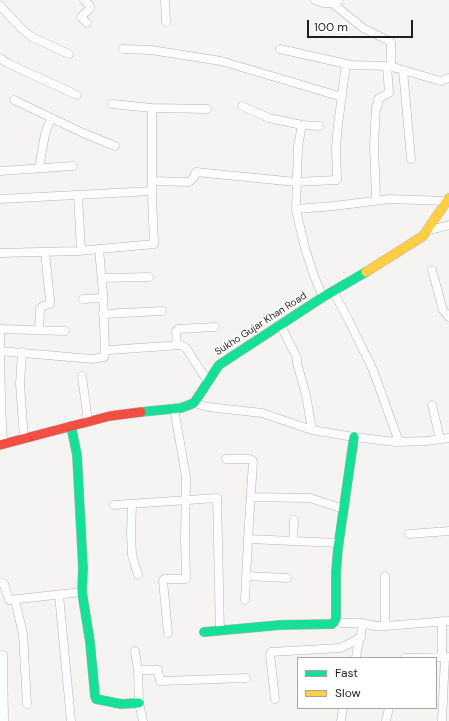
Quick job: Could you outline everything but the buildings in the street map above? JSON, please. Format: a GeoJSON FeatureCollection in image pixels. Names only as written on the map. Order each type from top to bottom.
{"type":"FeatureCollection","features":[{"type":"Feature","properties":{"kind":"street"},"geometry":{"type":"LineString","coordinates":[[84,0],[90,6],[82,17],[87,23]]}},
{"type":"Feature","properties":{"kind":"street"},"geometry":{"type":"LineString","coordinates":[[165,0],[166,22]]}},
{"type":"Feature","properties":{"kind":"street"},"geometry":{"type":"LineString","coordinates":[[315,0],[323,3],[336,2],[363,28],[391,42],[389,93],[378,98],[378,105],[376,107],[374,145],[376,200]]}},
{"type":"Feature","properties":{"kind":"street"},"geometry":{"type":"LineString","coordinates":[[0,6],[23,30],[32,37],[69,54]]}},
{"type":"Feature","properties":{"kind":"street"},"geometry":{"type":"LineString","coordinates":[[122,49],[151,50],[204,57],[342,97]]}},
{"type":"Feature","properties":{"kind":"street"},"geometry":{"type":"LineString","coordinates":[[280,49],[346,64],[389,67],[441,81],[449,78]]}},
{"type":"Feature","properties":{"kind":"street"},"geometry":{"type":"LineString","coordinates":[[0,58],[7,63],[77,95]]}},
{"type":"Feature","properties":{"kind":"street"},"geometry":{"type":"LineString","coordinates":[[152,181],[189,182],[194,178],[196,172],[296,182],[337,180],[336,147],[346,64]]}},
{"type":"Feature","properties":{"kind":"street"},"geometry":{"type":"LineString","coordinates":[[403,70],[411,159]]}},
{"type":"Feature","properties":{"kind":"street"},"geometry":{"type":"LineString","coordinates":[[14,100],[83,133],[115,146]]}},
{"type":"Feature","properties":{"kind":"street"},"geometry":{"type":"LineString","coordinates":[[112,104],[152,108],[207,109]]}},
{"type":"Feature","properties":{"kind":"street"},"geometry":{"type":"LineString","coordinates":[[242,106],[269,118],[302,125],[319,126]]}},
{"type":"Feature","properties":{"kind":"street"},"geometry":{"type":"LineString","coordinates":[[0,253],[99,249],[154,244],[152,191],[152,108]]}},
{"type":"Feature","properties":{"kind":"street"},"geometry":{"type":"LineString","coordinates":[[39,168],[45,134],[51,118]]}},
{"type":"Feature","properties":{"kind":"street"},"geometry":{"type":"LineString","coordinates":[[302,125],[298,146],[296,209],[298,225],[305,248],[314,276],[323,297]]}},
{"type":"Feature","properties":{"kind":"street"},"geometry":{"type":"LineString","coordinates":[[0,170],[73,166]]}},
{"type":"Feature","properties":{"kind":"street"},"geometry":{"type":"LineString","coordinates":[[0,199],[152,191]]}},
{"type":"Feature","properties":{"kind":"street"},"geometry":{"type":"LineString","coordinates":[[78,195],[81,250]]}},
{"type":"Feature","properties":{"kind":"street"},"geometry":{"type":"LineString","coordinates":[[296,209],[334,206],[376,200],[448,199]]}},
{"type":"Feature","properties":{"kind":"street","name":"Sukho Gujar Khan Road"},"geometry":{"type":"LineString","coordinates":[[194,403],[218,365],[280,324],[423,236],[448,199]]}},
{"type":"Feature","properties":{"kind":"street"},"geometry":{"type":"LineString","coordinates":[[426,231],[449,225]]}},
{"type":"Feature","properties":{"kind":"street"},"geometry":{"type":"LineString","coordinates":[[0,351],[92,359],[104,357],[104,314],[99,249]]}},
{"type":"Feature","properties":{"kind":"street"},"geometry":{"type":"LineString","coordinates":[[39,330],[40,309],[43,306],[50,304],[45,252]]}},
{"type":"Feature","properties":{"kind":"street"},"geometry":{"type":"LineString","coordinates":[[432,270],[443,310],[449,317]]}},
{"type":"Feature","properties":{"kind":"street"},"geometry":{"type":"LineString","coordinates":[[102,278],[149,277]]}},
{"type":"Feature","properties":{"kind":"street"},"geometry":{"type":"LineString","coordinates":[[333,291],[373,370],[400,442]]}},
{"type":"Feature","properties":{"kind":"street"},"geometry":{"type":"LineString","coordinates":[[83,299],[103,298]]}},
{"type":"Feature","properties":{"kind":"street"},"geometry":{"type":"LineString","coordinates":[[104,314],[162,311]]}},
{"type":"Feature","properties":{"kind":"street"},"geometry":{"type":"LineString","coordinates":[[280,324],[297,358],[306,395],[312,430]]}},
{"type":"Feature","properties":{"kind":"street"},"geometry":{"type":"LineString","coordinates":[[177,345],[176,331],[178,329],[215,327]]}},
{"type":"Feature","properties":{"kind":"street"},"geometry":{"type":"LineString","coordinates":[[0,329],[65,331]]}},
{"type":"Feature","properties":{"kind":"street"},"geometry":{"type":"LineString","coordinates":[[0,334],[2,445],[110,416],[181,408],[194,403],[262,413],[312,430],[354,437],[400,442],[440,440],[449,438]]}},
{"type":"Feature","properties":{"kind":"street"},"geometry":{"type":"LineString","coordinates":[[105,352],[112,350],[181,345],[186,348],[208,382]]}},
{"type":"Feature","properties":{"kind":"street"},"geometry":{"type":"LineString","coordinates":[[22,352],[20,384],[24,439]]}},
{"type":"Feature","properties":{"kind":"street"},"geometry":{"type":"LineString","coordinates":[[82,376],[88,422]]}},
{"type":"Feature","properties":{"kind":"street"},"geometry":{"type":"LineString","coordinates":[[432,405],[440,440]]}},
{"type":"Feature","properties":{"kind":"street"},"geometry":{"type":"LineString","coordinates":[[168,633],[164,579],[186,579],[186,477],[174,408]]}},
{"type":"Feature","properties":{"kind":"street"},"geometry":{"type":"LineString","coordinates":[[71,426],[79,472],[83,568],[82,592],[90,642],[95,696],[96,699],[121,704],[139,703]]}},
{"type":"Feature","properties":{"kind":"street"},"geometry":{"type":"LineString","coordinates":[[204,632],[280,625],[332,624],[334,622],[336,619],[336,572],[339,543],[354,437]]}},
{"type":"Feature","properties":{"kind":"street"},"geometry":{"type":"LineString","coordinates":[[226,459],[250,459],[253,461],[245,600]]}},
{"type":"Feature","properties":{"kind":"street"},"geometry":{"type":"LineString","coordinates":[[251,497],[310,498],[344,509]]}},
{"type":"Feature","properties":{"kind":"street"},"geometry":{"type":"LineString","coordinates":[[114,505],[217,498],[220,630]]}},
{"type":"Feature","properties":{"kind":"street"},"geometry":{"type":"LineString","coordinates":[[132,504],[132,555],[138,575]]}},
{"type":"Feature","properties":{"kind":"street"},"geometry":{"type":"LineString","coordinates":[[293,541],[294,520]]}},
{"type":"Feature","properties":{"kind":"street"},"geometry":{"type":"LineString","coordinates":[[409,534],[449,531]]}},
{"type":"Feature","properties":{"kind":"street"},"geometry":{"type":"LineString","coordinates":[[248,540],[339,543]]}},
{"type":"Feature","properties":{"kind":"street"},"geometry":{"type":"LineString","coordinates":[[246,576],[288,578]]}},
{"type":"Feature","properties":{"kind":"street"},"geometry":{"type":"LineString","coordinates":[[385,576],[386,626]]}},
{"type":"Feature","properties":{"kind":"street"},"geometry":{"type":"LineString","coordinates":[[0,583],[4,584],[9,600],[82,592]]}},
{"type":"Feature","properties":{"kind":"street"},"geometry":{"type":"LineString","coordinates":[[59,595],[71,721]]}},
{"type":"Feature","properties":{"kind":"street"},"geometry":{"type":"LineString","coordinates":[[15,600],[23,634],[28,704]]}},
{"type":"Feature","properties":{"kind":"street"},"geometry":{"type":"LineString","coordinates":[[342,623],[362,623],[375,626],[386,626],[446,621],[442,721]]}},
{"type":"Feature","properties":{"kind":"street"},"geometry":{"type":"LineString","coordinates":[[356,657],[361,636],[362,623]]}},
{"type":"Feature","properties":{"kind":"street"},"geometry":{"type":"LineString","coordinates":[[275,699],[271,652],[340,648],[361,636]]}},
{"type":"Feature","properties":{"kind":"street"},"geometry":{"type":"LineString","coordinates":[[135,651],[138,670],[139,703],[143,721]]}},
{"type":"Feature","properties":{"kind":"street"},"geometry":{"type":"LineString","coordinates":[[3,655],[4,721]]}},
{"type":"Feature","properties":{"kind":"street"},"geometry":{"type":"LineString","coordinates":[[138,670],[158,670],[160,681],[246,678]]}},
{"type":"Feature","properties":{"kind":"street"},"geometry":{"type":"LineString","coordinates":[[341,721],[343,709]]}},
{"type":"Feature","properties":{"kind":"street"},"geometry":{"type":"LineString","coordinates":[[386,721],[389,709]]}},
{"type":"Feature","properties":{"kind":"traffic: fast"},"geometry":{"type":"LineString","coordinates":[[141,412],[181,408],[194,403],[219,365],[323,297],[366,272]]}},
{"type":"Feature","properties":{"kind":"traffic: fast"},"geometry":{"type":"LineString","coordinates":[[71,426],[77,455],[83,568],[82,592],[90,642],[95,696],[96,699],[121,704],[139,703]]}},
{"type":"Feature","properties":{"kind":"traffic: fast"},"geometry":{"type":"LineString","coordinates":[[204,632],[280,625],[332,624],[334,622],[336,619],[336,572],[338,548],[354,437]]}},
{"type":"Feature","properties":{"kind":"traffic: slow"},"geometry":{"type":"LineString","coordinates":[[366,272],[423,236],[449,198]]}},
{"type":"Feature","properties":{"kind":"traffic: jam"},"geometry":{"type":"LineString","coordinates":[[0,445],[110,416],[141,412]]}}]}
